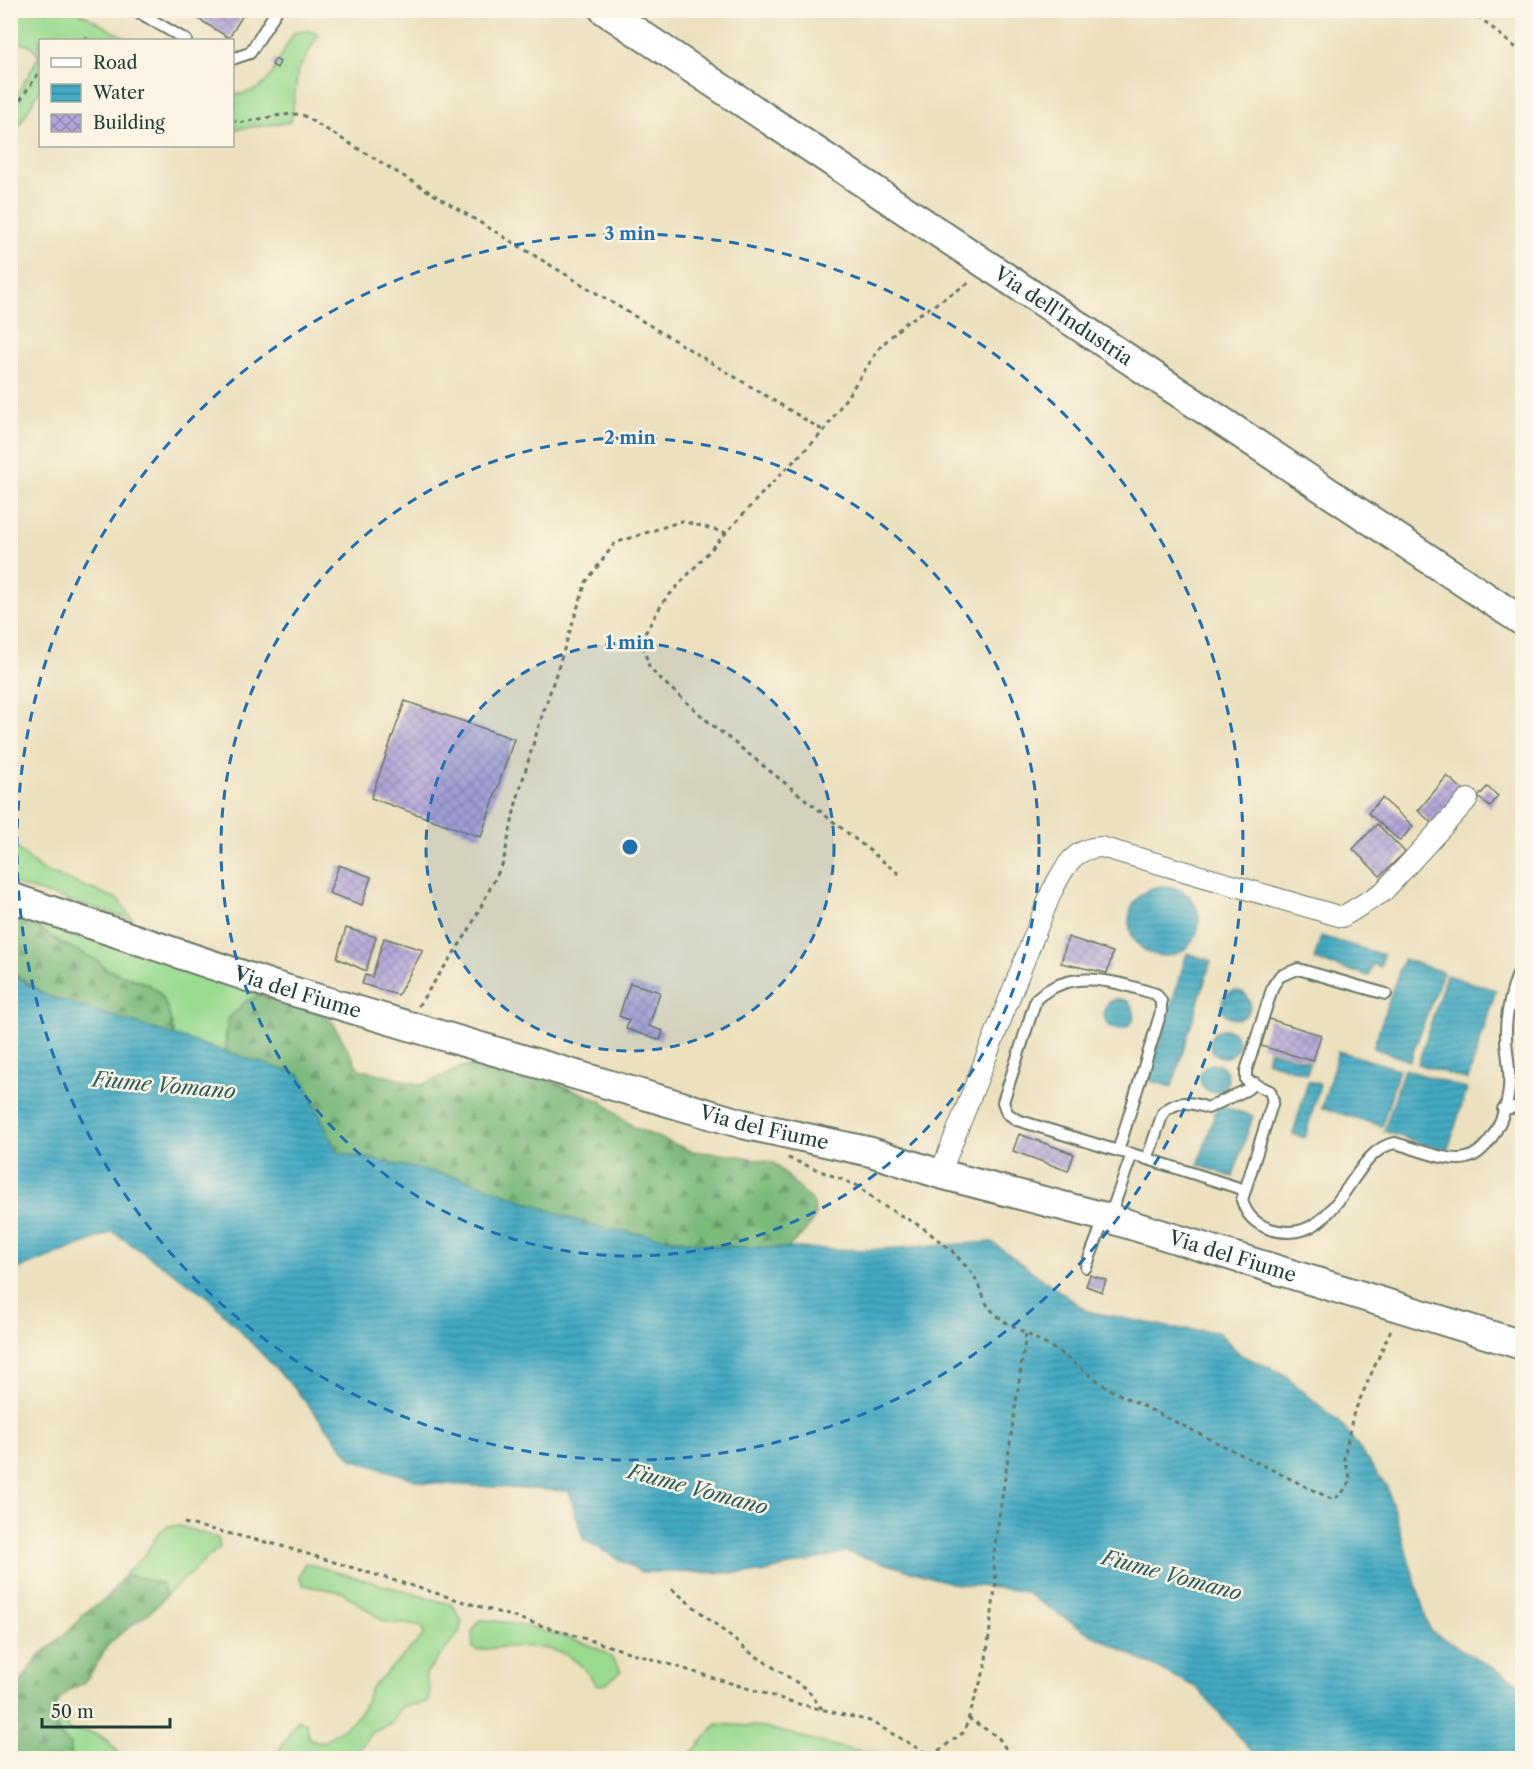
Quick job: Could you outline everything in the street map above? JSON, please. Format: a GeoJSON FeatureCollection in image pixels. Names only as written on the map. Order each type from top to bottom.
{"type":"FeatureCollection","features":[{"type":"Feature","properties":{"kind":"street","name":"Via dell'Industria"},"geometry":{"type":"LineString","coordinates":[[604,10],[986,267],[1522,621]]}},
{"type":"Feature","properties":{"kind":"street"},"geometry":{"type":"LineString","coordinates":[[940,1174],[1051,893],[1065,866],[1075,855],[1089,847],[1101,847],[1342,917],[1383,892],[1468,799]]}},
{"type":"Feature","properties":{"kind":"street","name":"Via del Fiume"},"geometry":{"type":"LineString","coordinates":[[10,897],[275,986],[406,1025],[743,1124],[871,1152],[940,1174],[1107,1218],[1522,1345]]}},
{"type":"Feature","properties":{"kind":"lane"},"geometry":{"type":"LineString","coordinates":[[135,10],[184,39]]}},
{"type":"Feature","properties":{"kind":"lane"},"geometry":{"type":"LineString","coordinates":[[234,58],[249,53],[277,10]]}},
{"type":"Feature","properties":{"kind":"lane"},"geometry":{"type":"LineString","coordinates":[[1386,994],[1298,969],[1280,976],[1273,986],[1246,1071],[1246,1080],[1270,1091],[1273,1101],[1242,1200],[1245,1211],[1254,1221],[1276,1231],[1303,1230],[1318,1221],[1340,1201],[1376,1152],[1386,1144],[1395,1143],[1457,1159],[1472,1157],[1484,1149],[1494,1135],[1509,1089],[1506,1035],[1518,997],[1522,965]]}},
{"type":"Feature","properties":{"kind":"lane"},"geometry":{"type":"LineString","coordinates":[[1118,1150],[1161,1012],[1161,1000],[1156,994],[1106,979],[1082,979],[1044,992],[1036,999],[1003,1102],[1007,1113],[1017,1119],[1245,1190]]}},
{"type":"Feature","properties":{"kind":"lane"},"geometry":{"type":"LineString","coordinates":[[1147,1160],[1163,1113],[1168,1108],[1184,1101],[1208,1108],[1246,1090],[1254,1083]]}},
{"type":"Feature","properties":{"kind":"lane"},"geometry":{"type":"LineString","coordinates":[[1503,1109],[1522,1106]]}},
{"type":"Feature","properties":{"kind":"lane"},"geometry":{"type":"LineString","coordinates":[[1086,1267],[1132,1154]]}},
{"type":"Feature","properties":{"kind":"path"},"geometry":{"type":"LineString","coordinates":[[1471,10],[1522,53]]}},
{"type":"Feature","properties":{"kind":"path"},"geometry":{"type":"LineString","coordinates":[[10,115],[39,72]]}},
{"type":"Feature","properties":{"kind":"path"},"geometry":{"type":"LineString","coordinates":[[234,121],[239,123],[281,115],[302,114],[824,431]]}},
{"type":"Feature","properties":{"kind":"path"},"geometry":{"type":"LineString","coordinates":[[899,874],[711,724],[650,669],[642,644],[651,620],[663,602],[824,431],[881,346],[904,324],[972,282],[986,267]]}},
{"type":"Feature","properties":{"kind":"path"},"geometry":{"type":"LineString","coordinates":[[406,1025],[468,932],[503,863],[531,749],[586,582],[615,543],[682,521],[727,533]]}},
{"type":"Feature","properties":{"kind":"path"},"geometry":{"type":"LineString","coordinates":[[781,1152],[801,1164],[858,1186],[880,1204],[922,1227],[952,1251],[974,1275],[988,1307],[1002,1320],[1056,1350],[1109,1389],[1333,1500],[1342,1493],[1351,1480],[1344,1458],[1353,1415],[1400,1308]]}},
{"type":"Feature","properties":{"kind":"path"},"geometry":{"type":"LineString","coordinates":[[184,1523],[300,1551],[823,1710],[870,1721],[933,1757],[964,1732],[985,1668],[996,1581],[993,1559],[1026,1333]]}},
{"type":"Feature","properties":{"kind":"path"},"geometry":{"type":"LineString","coordinates":[[672,1589],[748,1651],[807,1689],[823,1710]]}},
{"type":"Feature","properties":{"kind":"path"},"geometry":{"type":"LineString","coordinates":[[968,1718],[998,1737],[1012,1758]]}},
{"type":"Feature","properties":{"kind":"green space"},"geometry":{"type":"Polygon","coordinates":[[[11,10],[77,11],[127,39],[39,39],[39,56],[31,46],[11,40],[11,10]]]}},
{"type":"Feature","properties":{"kind":"green space"},"geometry":{"type":"Polygon","coordinates":[[[308,31],[319,34],[298,71],[291,122],[236,129],[234,128],[234,95],[247,93],[266,82],[295,32],[308,31]]]}},
{"type":"Feature","properties":{"kind":"green space"},"geometry":{"type":"Polygon","coordinates":[[[39,56],[39,92],[11,139],[11,105],[39,56]]]}},
{"type":"Feature","properties":{"kind":"green space"},"geometry":{"type":"Polygon","coordinates":[[[10,842],[40,869],[118,899],[133,920],[11,883],[10,842]]]}},
{"type":"Feature","properties":{"kind":"green space"},"geometry":{"type":"Polygon","coordinates":[[[11,900],[260,995],[225,1031],[226,1052],[175,1037],[167,1007],[159,992],[147,984],[106,969],[97,960],[61,943],[18,915],[11,913],[11,900]]]}},
{"type":"Feature","properties":{"kind":"green space"},"geometry":{"type":"Polygon","coordinates":[[[10,913],[18,915],[61,943],[97,960],[106,969],[147,984],[159,992],[167,1007],[175,1037],[48,996],[11,972],[10,913]]]}},
{"type":"Feature","properties":{"kind":"green space"},"geometry":{"type":"Polygon","coordinates":[[[260,995],[318,1011],[333,1023],[359,1069],[422,1085],[462,1067],[506,1063],[601,1101],[635,1128],[691,1151],[740,1156],[774,1163],[814,1203],[815,1217],[803,1234],[787,1248],[717,1246],[591,1226],[466,1179],[337,1152],[301,1075],[226,1052],[227,1020],[246,1001],[260,995]]]}},
{"type":"Feature","properties":{"kind":"green space"},"geometry":{"type":"Polygon","coordinates":[[[168,1526],[180,1526],[218,1538],[220,1547],[166,1595],[161,1583],[125,1574],[145,1555],[159,1532],[168,1526]]]}},
{"type":"Feature","properties":{"kind":"green space"},"geometry":{"type":"Polygon","coordinates":[[[305,1563],[453,1605],[462,1621],[459,1633],[425,1675],[430,1689],[428,1702],[401,1707],[391,1724],[371,1733],[353,1758],[274,1758],[298,1720],[307,1723],[308,1738],[322,1743],[354,1720],[363,1708],[371,1688],[425,1634],[419,1625],[385,1622],[342,1592],[303,1585],[299,1576],[305,1563]]]}},
{"type":"Feature","properties":{"kind":"green space"},"geometry":{"type":"Polygon","coordinates":[[[125,1574],[161,1583],[166,1595],[153,1609],[110,1643],[88,1678],[68,1691],[57,1704],[56,1725],[70,1745],[70,1758],[11,1758],[11,1697],[38,1657],[78,1622],[81,1615],[106,1599],[125,1574]]]}},
{"type":"Feature","properties":{"kind":"green space"},"geometry":{"type":"Polygon","coordinates":[[[480,1620],[526,1627],[580,1642],[606,1653],[621,1671],[606,1684],[597,1685],[578,1663],[556,1651],[529,1647],[477,1650],[473,1648],[472,1632],[480,1620]]]}},
{"type":"Feature","properties":{"kind":"green space"},"geometry":{"type":"Polygon","coordinates":[[[57,1704],[69,1731],[87,1732],[100,1736],[123,1758],[70,1758],[69,1745],[58,1731],[55,1721],[57,1704]]]}},
{"type":"Feature","properties":{"kind":"green space"},"geometry":{"type":"Polygon","coordinates":[[[717,1724],[765,1727],[843,1748],[882,1754],[888,1758],[687,1758],[717,1724]]]}},
{"type":"Feature","properties":{"kind":"water"},"geometry":{"type":"Polygon","coordinates":[[[1171,886],[1184,892],[1193,901],[1197,907],[1199,921],[1197,935],[1189,946],[1178,954],[1157,956],[1139,946],[1131,935],[1129,914],[1139,896],[1150,888],[1171,886]]]}},
{"type":"Feature","properties":{"kind":"water"},"geometry":{"type":"Polygon","coordinates":[[[1321,936],[1384,955],[1380,967],[1372,964],[1369,976],[1314,960],[1321,936]]]}},
{"type":"Feature","properties":{"kind":"water"},"geometry":{"type":"Polygon","coordinates":[[[1187,953],[1211,961],[1172,1087],[1148,1080],[1187,953]]]}},
{"type":"Feature","properties":{"kind":"water"},"geometry":{"type":"Polygon","coordinates":[[[1403,959],[1443,972],[1410,1061],[1373,1048],[1403,959]]]}},
{"type":"Feature","properties":{"kind":"water","name":"Fiume Vomano"},"geometry":{"type":"Polygon","coordinates":[[[10,973],[48,996],[301,1075],[337,1152],[466,1179],[591,1226],[717,1246],[867,1250],[992,1242],[1087,1311],[1173,1328],[1218,1332],[1241,1355],[1282,1373],[1343,1426],[1387,1487],[1430,1631],[1522,1685],[1522,1758],[1261,1758],[1255,1755],[1197,1688],[1087,1632],[1023,1591],[951,1583],[846,1552],[761,1573],[641,1572],[583,1539],[569,1491],[425,1483],[352,1459],[295,1389],[207,1296],[113,1232],[11,1272],[10,973]]]}},
{"type":"Feature","properties":{"kind":"water"},"geometry":{"type":"Polygon","coordinates":[[[1446,975],[1496,990],[1468,1080],[1418,1064],[1446,975]]]}},
{"type":"Feature","properties":{"kind":"water"},"geometry":{"type":"Polygon","coordinates":[[[1236,991],[1246,995],[1250,1005],[1246,1015],[1236,1019],[1226,1015],[1222,1005],[1226,995],[1236,991]]]}},
{"type":"Feature","properties":{"kind":"water"},"geometry":{"type":"Polygon","coordinates":[[[1119,999],[1125,1000],[1133,1008],[1133,1020],[1125,1028],[1119,1029],[1113,1028],[1105,1020],[1104,1014],[1105,1008],[1113,1000],[1119,999]]]}},
{"type":"Feature","properties":{"kind":"water"},"geometry":{"type":"Polygon","coordinates":[[[1224,1029],[1234,1033],[1238,1043],[1234,1053],[1224,1057],[1214,1053],[1210,1043],[1214,1033],[1224,1029]]]}},
{"type":"Feature","properties":{"kind":"water"},"geometry":{"type":"Polygon","coordinates":[[[1269,1050],[1310,1062],[1307,1074],[1266,1061],[1269,1050]]]}},
{"type":"Feature","properties":{"kind":"water"},"geometry":{"type":"Polygon","coordinates":[[[1338,1051],[1399,1069],[1382,1126],[1322,1108],[1338,1051]]]}},
{"type":"Feature","properties":{"kind":"water"},"geometry":{"type":"Polygon","coordinates":[[[1214,1064],[1224,1068],[1228,1078],[1224,1088],[1214,1092],[1204,1088],[1200,1078],[1204,1068],[1214,1064]]]}},
{"type":"Feature","properties":{"kind":"water"},"geometry":{"type":"Polygon","coordinates":[[[1404,1069],[1467,1089],[1447,1152],[1384,1131],[1404,1069]]]}},
{"type":"Feature","properties":{"kind":"water"},"geometry":{"type":"Polygon","coordinates":[[[1308,1081],[1320,1084],[1305,1138],[1293,1134],[1308,1081]]]}},
{"type":"Feature","properties":{"kind":"water"},"geometry":{"type":"Polygon","coordinates":[[[1218,1105],[1253,1116],[1233,1177],[1198,1165],[1218,1105]]]}},
{"type":"Feature","properties":{"kind":"building"},"geometry":{"type":"Polygon","coordinates":[[[184,10],[246,10],[229,38],[184,10]]]}},
{"type":"Feature","properties":{"kind":"building"},"geometry":{"type":"Polygon","coordinates":[[[275,59],[280,62],[277,68],[272,65],[275,59]]]}},
{"type":"Feature","properties":{"kind":"building"},"geometry":{"type":"Polygon","coordinates":[[[405,701],[514,739],[481,837],[371,798],[405,701]]]}},
{"type":"Feature","properties":{"kind":"building"},"geometry":{"type":"Polygon","coordinates":[[[1447,776],[1465,791],[1437,827],[1418,811],[1447,776]]]}},
{"type":"Feature","properties":{"kind":"building"},"geometry":{"type":"Polygon","coordinates":[[[1487,787],[1498,796],[1490,807],[1478,797],[1487,787]]]}},
{"type":"Feature","properties":{"kind":"building"},"geometry":{"type":"Polygon","coordinates":[[[1382,798],[1413,826],[1400,841],[1368,813],[1382,798]]]}},
{"type":"Feature","properties":{"kind":"building"},"geometry":{"type":"Polygon","coordinates":[[[1377,824],[1405,852],[1380,876],[1353,849],[1377,824]]]}},
{"type":"Feature","properties":{"kind":"building"},"geometry":{"type":"Polygon","coordinates":[[[339,865],[371,877],[362,905],[329,893],[339,865]]]}},
{"type":"Feature","properties":{"kind":"building"},"geometry":{"type":"Polygon","coordinates":[[[346,928],[376,937],[366,971],[337,958],[346,928]]]}},
{"type":"Feature","properties":{"kind":"building"},"geometry":{"type":"Polygon","coordinates":[[[1068,937],[1113,952],[1107,973],[1061,963],[1068,937]]]}},
{"type":"Feature","properties":{"kind":"building"},"geometry":{"type":"Polygon","coordinates":[[[384,938],[423,950],[398,995],[362,984],[365,975],[372,977],[384,938]]]}},
{"type":"Feature","properties":{"kind":"building"},"geometry":{"type":"Polygon","coordinates":[[[630,983],[660,992],[649,1026],[663,1031],[660,1040],[626,1029],[629,1020],[619,1016],[630,983]]]}},
{"type":"Feature","properties":{"kind":"building"},"geometry":{"type":"Polygon","coordinates":[[[1269,1019],[1321,1035],[1313,1061],[1261,1046],[1269,1019]]]}},
{"type":"Feature","properties":{"kind":"building"},"geometry":{"type":"Polygon","coordinates":[[[1019,1134],[1074,1154],[1068,1171],[1013,1151],[1019,1134]]]}},
{"type":"Feature","properties":{"kind":"building"},"geometry":{"type":"Polygon","coordinates":[[[1090,1275],[1106,1280],[1102,1292],[1086,1286],[1090,1275]]]}}]}
